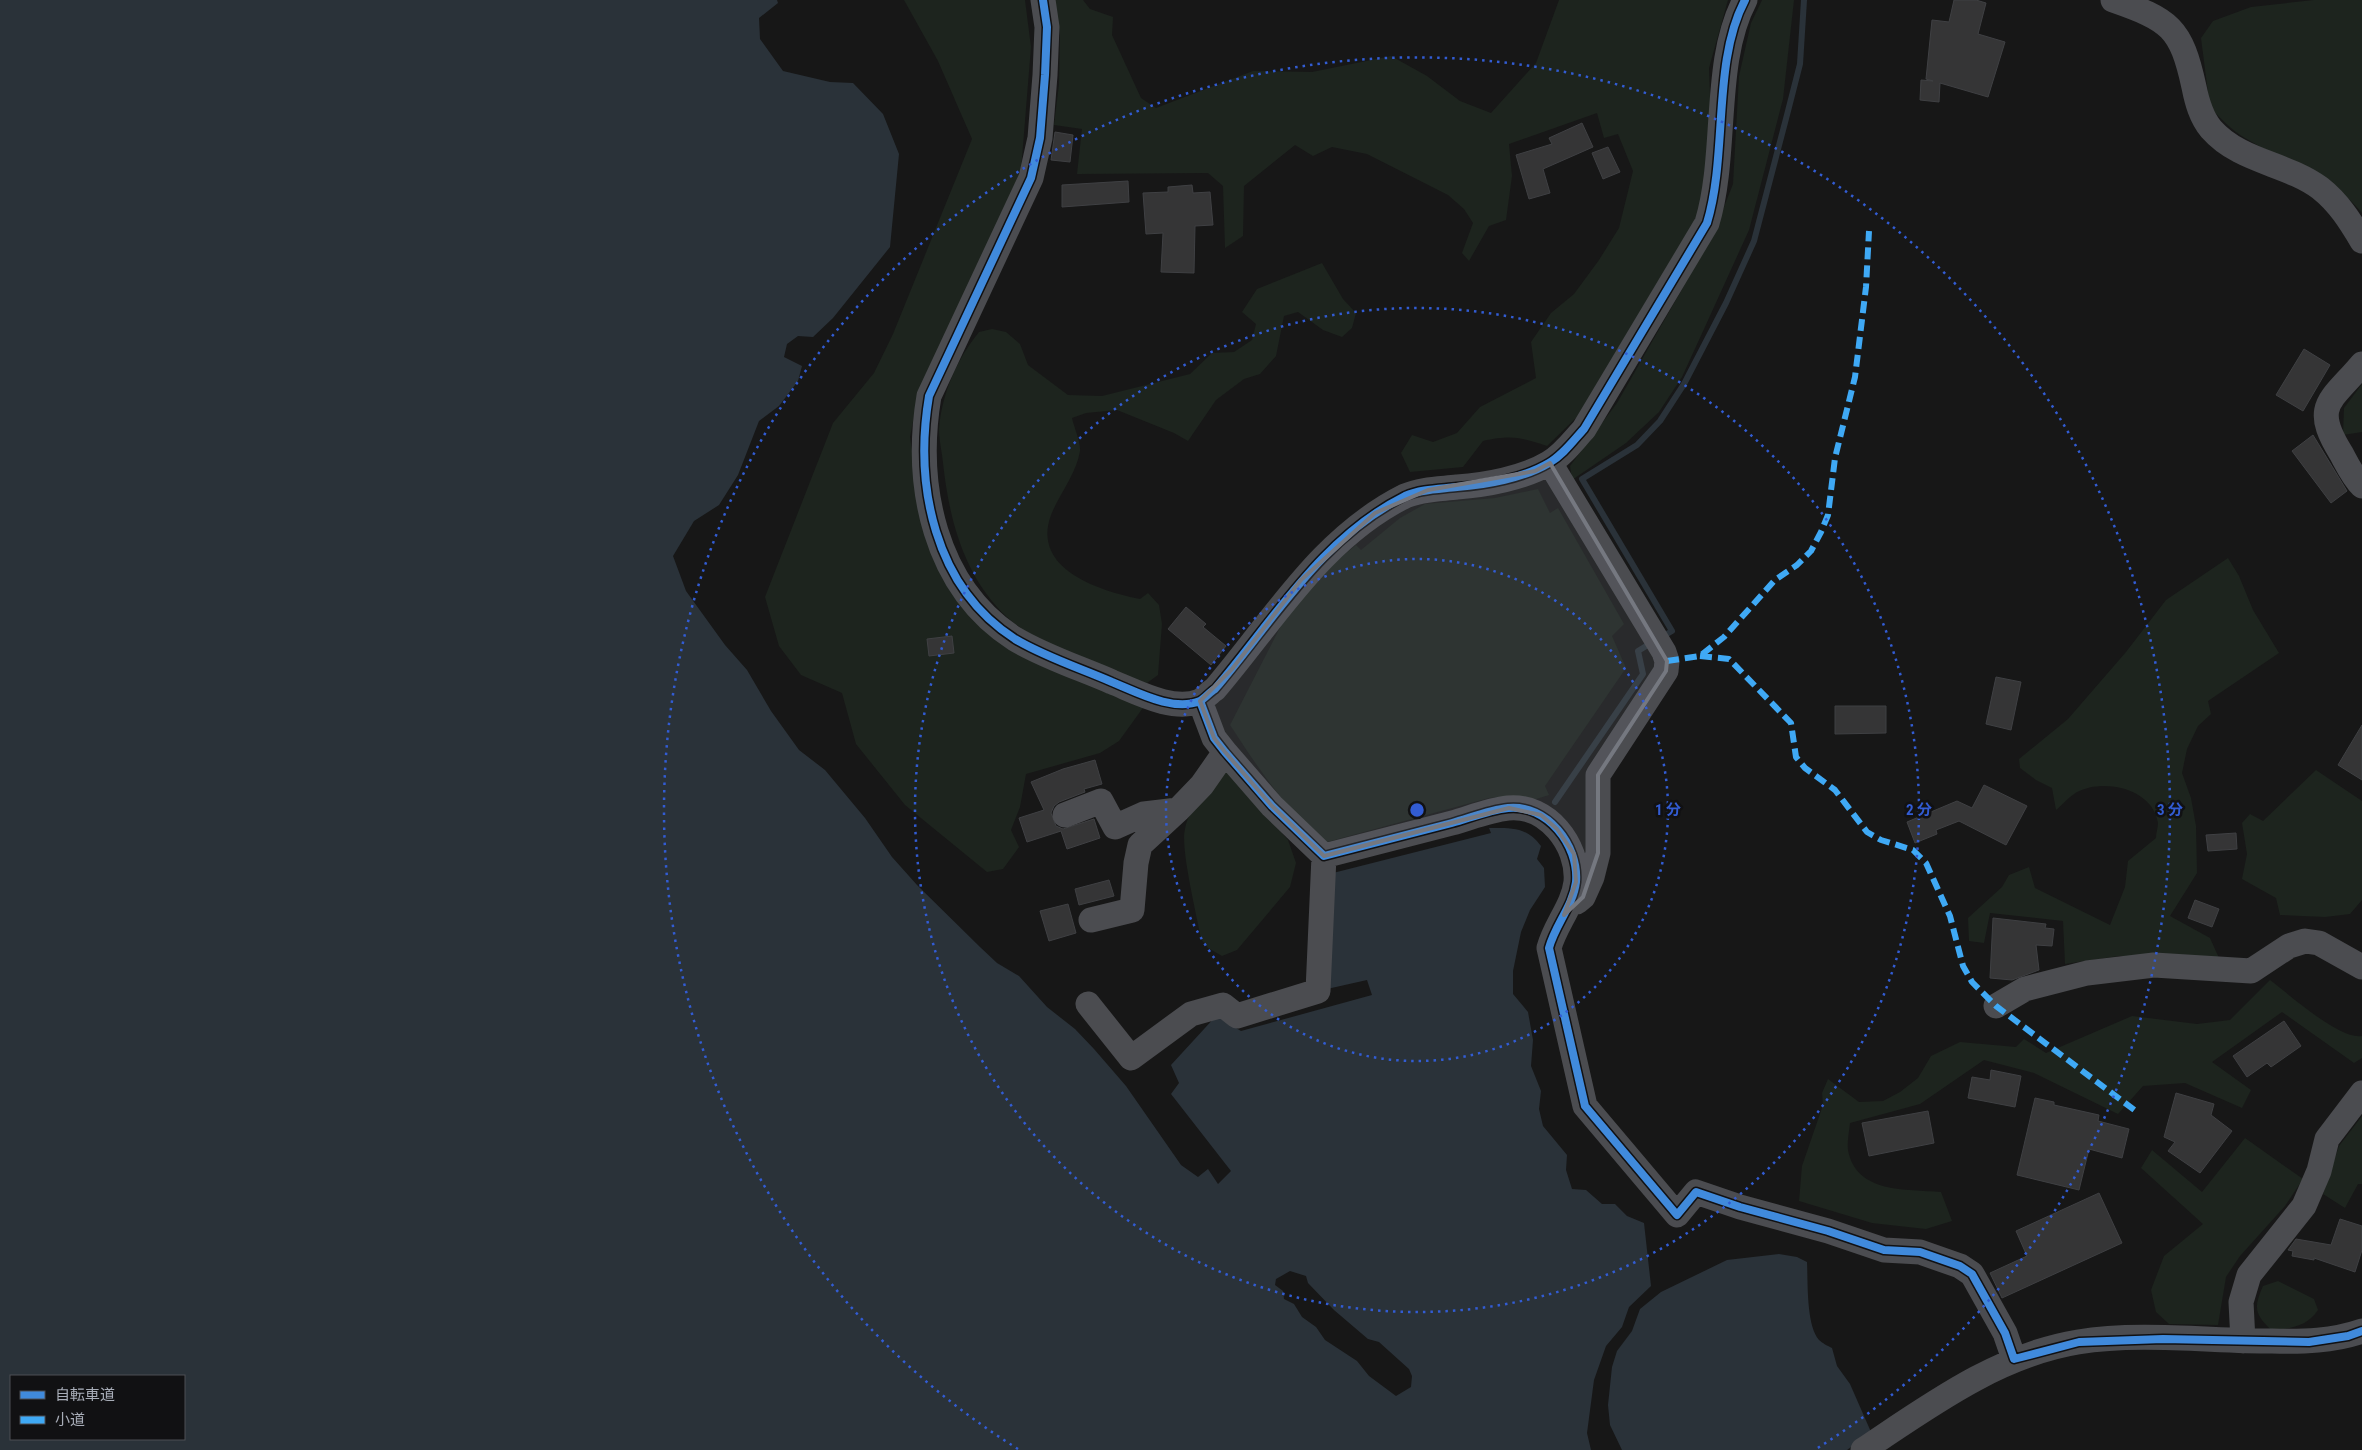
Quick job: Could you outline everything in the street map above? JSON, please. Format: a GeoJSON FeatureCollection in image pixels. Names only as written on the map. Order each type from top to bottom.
{"type":"FeatureCollection","features":[{"type":"Feature","properties":{"kind":"street"},"geometry":{"type":"LineString","coordinates":[[1043,0],[1047,27],[1040,138],[1031,178],[930,396],[924,425],[924,460],[929,508],[940,548],[960,585],[982,612],[1014,638],[1032,648],[1162,701],[1177,704],[1200,701],[1215,689],[1301,580],[1342,540],[1374,513],[1408,495],[1428,490],[1500,480],[1535,470],[1550,463],[1584,429],[1707,223],[1715,196],[1724,86],[1730,44],[1738,13],[1745,0]]}},
{"type":"Feature","properties":{"kind":"street"},"geometry":{"type":"LineString","coordinates":[[2113,0],[2151,13],[2167,24],[2187,54],[2200,111],[2210,128],[2236,151],[2319,188],[2345,213],[2362,242]]}},
{"type":"Feature","properties":{"kind":"street"},"geometry":{"type":"LineString","coordinates":[[2362,364],[2332,398],[2325,412],[2328,432],[2362,486]]}},
{"type":"Feature","properties":{"kind":"street"},"geometry":{"type":"LineString","coordinates":[[1550,463],[1650,628],[1667,661],[1666,671],[1598,775],[1596,861],[1592,877],[1583,897],[1564,915]]}},
{"type":"Feature","properties":{"kind":"street"},"geometry":{"type":"LineString","coordinates":[[1088,1004],[1131,1058],[1191,1014],[1223,1006],[1237,1016],[1318,991],[1324,856],[1272,806],[1214,738],[1200,701]]}},
{"type":"Feature","properties":{"kind":"street"},"geometry":{"type":"LineString","coordinates":[[1091,920],[1132,910],[1136,864],[1140,845],[1202,785],[1226,752]]}},
{"type":"Feature","properties":{"kind":"street"},"geometry":{"type":"LineString","coordinates":[[1065,815],[1101,802],[1115,827],[1144,814],[1178,810]]}},
{"type":"Feature","properties":{"kind":"street"},"geometry":{"type":"LineString","coordinates":[[1324,856],[1508,808],[1541,815],[1557,829],[1574,854],[1576,882],[1564,915],[1552,935],[1549,948],[1585,1106],[1677,1215],[1696,1192],[1740,1207],[1828,1231],[1884,1250],[1920,1252],[1960,1266],[1972,1274],[1977,1282],[2005,1333],[2014,1359]]}},
{"type":"Feature","properties":{"kind":"street"},"geometry":{"type":"LineString","coordinates":[[1996,1006],[2025,989],[2088,972],[2154,965],[2251,971],[2289,946],[2305,941],[2319,943],[2362,967]]}},
{"type":"Feature","properties":{"kind":"street"},"geometry":{"type":"LineString","coordinates":[[2243,1341],[2241,1302],[2250,1275],[2304,1206],[2319,1171],[2327,1139],[2362,1093]]}},
{"type":"Feature","properties":{"kind":"street"},"geometry":{"type":"LineString","coordinates":[[1863,1450],[1916,1414],[2014,1359],[2079,1342],[2163,1339],[2309,1342],[2348,1336],[2362,1331]]}},
{"type":"Feature","properties":{"kind":"highlighted area"},"geometry":{"type":"Polygon","coordinates":[[[1550,463],[1667,661],[1666,671],[1598,775],[1598,853],[1583,897],[1564,915],[1576,882],[1574,854],[1557,829],[1541,815],[1509,808],[1324,856],[1272,806],[1225,752],[1214,738],[1200,701],[1232,669],[1301,580],[1375,513],[1428,490],[1535,471],[1550,463]]]}},
{"type":"Feature","properties":{"kind":"shaded area"},"geometry":{"type":"Polygon","coordinates":[[[0,0],[777,0],[778,3],[759,18],[760,39],[783,71],[830,82],[853,83],[883,114],[899,154],[890,247],[833,318],[813,337],[798,336],[787,344],[784,357],[802,366],[798,381],[779,406],[759,421],[738,475],[719,505],[694,521],[673,556],[686,591],[725,645],[747,670],[771,711],[799,750],[825,770],[865,818],[892,857],[917,885],[997,963],[1019,976],[1047,1007],[1075,1029],[1094,1049],[1126,1086],[1181,1165],[1198,1177],[1208,1169],[1218,1184],[1231,1171],[1171,1094],[1179,1083],[1171,1065],[1216,1016],[1241,1031],[1372,995],[1367,980],[1327,989],[1329,874],[1491,833],[1489,828],[1518,830],[1536,840],[1541,846],[1537,859],[1544,868],[1545,887],[1530,910],[1521,932],[1513,971],[1513,994],[1528,1012],[1533,1040],[1531,1066],[1541,1091],[1539,1109],[1543,1126],[1567,1155],[1566,1170],[1572,1189],[1586,1190],[1602,1204],[1615,1204],[1627,1216],[1644,1223],[1651,1286],[1629,1307],[1622,1327],[1606,1346],[1594,1380],[1587,1433],[1591,1450],[0,1450],[0,0]]]}},
{"type":"Feature","properties":{"kind":"shaded area"},"geometry":{"type":"Polygon","coordinates":[[[904,0],[1025,0],[1031,47],[1021,170],[916,406],[910,437],[919,499],[960,603],[1145,705],[1119,741],[1100,753],[1026,774],[1020,807],[1011,830],[1019,847],[1003,869],[987,872],[905,805],[856,744],[842,693],[801,675],[779,646],[765,597],[833,423],[874,373],[893,334],[972,139],[938,61],[904,0]]]}},
{"type":"Feature","properties":{"kind":"shaded area"},"geometry":{"type":"Polygon","coordinates":[[[1054,0],[1083,0],[1090,9],[1113,17],[1112,35],[1141,98],[1156,108],[1253,71],[1312,72],[1391,56],[1427,76],[1460,101],[1491,113],[1536,63],[1559,0],[1728,0],[1709,68],[1711,124],[1705,203],[1577,417],[1547,446],[1515,438],[1493,439],[1483,441],[1463,467],[1410,472],[1401,453],[1412,435],[1433,442],[1457,433],[1480,407],[1536,378],[1531,342],[1551,313],[1574,294],[1599,260],[1619,228],[1633,171],[1618,134],[1604,138],[1597,113],[1509,144],[1512,176],[1506,220],[1489,226],[1469,261],[1462,253],[1473,223],[1464,209],[1448,195],[1367,154],[1332,147],[1313,156],[1295,145],[1244,186],[1243,236],[1225,248],[1223,186],[1208,173],[1077,174],[1082,129],[1054,125],[1059,84],[1060,35],[1054,0]]]}},
{"type":"Feature","properties":{"kind":"shaded area"},"geometry":{"type":"Polygon","coordinates":[[[1762,0],[1794,0],[1783,99],[1749,230],[1682,377],[1659,412],[1626,443],[1572,480],[1570,466],[1617,403],[1713,235],[1733,184],[1739,76],[1751,23],[1762,0]]]}},
{"type":"Feature","properties":{"kind":"shaded area"},"geometry":{"type":"Polygon","coordinates":[[[2314,0],[2362,0],[2362,213],[2336,188],[2307,170],[2240,135],[2210,108],[2201,38],[2213,21],[2251,7],[2314,0]]]}},
{"type":"Feature","properties":{"kind":"shaded area"},"geometry":{"type":"Polygon","coordinates":[[[1322,263],[1343,299],[1356,313],[1352,328],[1342,337],[1323,330],[1298,312],[1284,316],[1276,356],[1260,374],[1244,379],[1216,400],[1188,441],[1174,433],[1117,410],[1086,413],[1072,418],[1080,451],[1072,475],[1051,515],[1047,534],[1051,550],[1060,563],[1073,574],[1089,583],[1106,590],[1140,599],[1148,593],[1159,605],[1162,624],[1158,675],[1147,683],[1130,680],[1114,674],[1044,642],[1007,617],[980,584],[961,546],[949,505],[939,437],[943,402],[947,390],[957,365],[979,332],[992,329],[1006,332],[1020,344],[1028,365],[1068,395],[1102,396],[1190,374],[1212,353],[1234,352],[1252,340],[1256,324],[1242,312],[1257,289],[1322,263]]]}},
{"type":"Feature","properties":{"kind":"shaded area"},"geometry":{"type":"Polygon","coordinates":[[[2362,384],[2362,432],[2343,435],[2344,408],[2362,384]]]}},
{"type":"Feature","properties":{"kind":"shaded area"},"geometry":{"type":"Polygon","coordinates":[[[1538,489],[1550,513],[1558,508],[1624,624],[1612,636],[1626,668],[1545,786],[1549,795],[1533,800],[1513,796],[1489,798],[1327,842],[1312,830],[1286,803],[1230,725],[1288,612],[1332,565],[1356,545],[1361,550],[1400,518],[1425,504],[1495,498],[1538,489]]]}},
{"type":"Feature","properties":{"kind":"shaded area"},"geometry":{"type":"Polygon","coordinates":[[[2228,558],[2239,576],[2253,610],[2279,653],[2208,701],[2211,714],[2198,726],[2187,749],[2182,773],[2191,798],[2196,826],[2197,873],[2170,916],[2210,938],[2219,958],[2119,956],[2065,964],[2063,921],[1990,913],[1984,943],[1969,941],[1968,918],[2002,887],[2009,875],[2029,867],[2035,888],[2110,925],[2125,887],[2128,861],[2156,838],[2158,823],[2154,811],[2147,801],[2137,794],[2113,786],[2088,788],[2077,792],[2056,810],[2052,788],[2036,780],[2020,768],[2019,759],[2068,719],[2126,652],[2166,600],[2228,558]]]}},
{"type":"Feature","properties":{"kind":"shaded area"},"geometry":{"type":"Polygon","coordinates":[[[1227,770],[1288,840],[1296,863],[1290,887],[1237,950],[1222,956],[1208,948],[1201,939],[1187,866],[1184,838],[1187,821],[1191,812],[1227,770]]]}},
{"type":"Feature","properties":{"kind":"shaded area"},"geometry":{"type":"Polygon","coordinates":[[[2316,770],[2362,801],[2362,900],[2350,914],[2325,917],[2280,915],[2276,898],[2242,879],[2247,854],[2242,823],[2250,814],[2263,821],[2316,770]]]}},
{"type":"Feature","properties":{"kind":"shaded area"},"geometry":{"type":"Polygon","coordinates":[[[2270,980],[2328,1024],[2352,1035],[2362,1036],[2362,1058],[2354,1063],[2282,1012],[2212,1062],[2251,1090],[2242,1108],[2185,1083],[2143,1086],[2118,1114],[2034,1073],[1984,1060],[1920,1104],[1850,1123],[1848,1150],[1853,1164],[1861,1175],[1872,1182],[1899,1189],[1941,1192],[1952,1221],[1926,1229],[1872,1223],[1799,1201],[1802,1166],[1823,1105],[1822,1093],[1828,1079],[1859,1102],[1883,1101],[1900,1092],[1918,1078],[1931,1056],[1960,1042],[2016,1047],[2024,1039],[2046,1053],[2132,1016],[2197,1024],[2230,1020],[2270,980]]]}},
{"type":"Feature","properties":{"kind":"shaded area"},"geometry":{"type":"Polygon","coordinates":[[[2362,1116],[2362,1184],[2358,1184],[2345,1208],[2323,1194],[2339,1146],[2362,1116]]]}},
{"type":"Feature","properties":{"kind":"shaded area"},"geometry":{"type":"Polygon","coordinates":[[[2245,1138],[2303,1179],[2285,1206],[2240,1256],[2226,1277],[2218,1325],[2169,1324],[2156,1312],[2151,1290],[2164,1256],[2203,1224],[2141,1168],[2152,1150],[2202,1192],[2245,1138]]]}},
{"type":"Feature","properties":{"kind":"shaded area"},"geometry":{"type":"Polygon","coordinates":[[[1779,1254],[1797,1257],[1807,1262],[1810,1314],[1815,1333],[1820,1341],[1832,1348],[1837,1366],[1850,1384],[1871,1432],[1847,1450],[1622,1450],[1610,1425],[1608,1405],[1612,1367],[1617,1351],[1632,1331],[1640,1309],[1661,1292],[1727,1260],[1779,1254]]]}},
{"type":"Feature","properties":{"kind":"shaded area"},"geometry":{"type":"Polygon","coordinates":[[[2278,1281],[2314,1299],[2318,1310],[2314,1316],[2303,1323],[2292,1328],[2272,1331],[2259,1315],[2257,1306],[2263,1286],[2278,1281]]]}},
{"type":"Feature","properties":{"kind":"pier"},"geometry":{"type":"Polygon","coordinates":[[[1290,1271],[1306,1276],[1308,1283],[1334,1310],[1368,1339],[1379,1342],[1409,1369],[1412,1376],[1411,1387],[1396,1396],[1369,1376],[1357,1361],[1325,1340],[1316,1327],[1302,1317],[1294,1304],[1284,1299],[1283,1291],[1275,1285],[1276,1279],[1290,1271]]]}},
{"type":"Feature","properties":{"kind":"building"},"geometry":{"type":"Polygon","coordinates":[[[1954,0],[1976,0],[1986,3],[1978,34],[2005,42],[1988,97],[1940,83],[1939,102],[1920,100],[1921,80],[1933,81],[1926,79],[1932,20],[1949,22],[1954,0]]]}},
{"type":"Feature","properties":{"kind":"building"},"geometry":{"type":"Polygon","coordinates":[[[1582,123],[1593,147],[1543,169],[1550,193],[1529,199],[1516,155],[1552,144],[1549,138],[1582,123]]]}},
{"type":"Feature","properties":{"kind":"building"},"geometry":{"type":"Polygon","coordinates":[[[1055,132],[1073,135],[1070,162],[1051,160],[1055,132]]]}},
{"type":"Feature","properties":{"kind":"building"},"geometry":{"type":"Polygon","coordinates":[[[1608,147],[1620,172],[1603,179],[1592,153],[1608,147]]]}},
{"type":"Feature","properties":{"kind":"building"},"geometry":{"type":"Polygon","coordinates":[[[1128,181],[1129,202],[1062,207],[1062,185],[1128,181]]]}},
{"type":"Feature","properties":{"kind":"building"},"geometry":{"type":"Polygon","coordinates":[[[1192,185],[1193,193],[1210,192],[1213,225],[1195,226],[1194,273],[1161,272],[1163,233],[1146,234],[1143,193],[1168,192],[1168,187],[1192,185]]]}},
{"type":"Feature","properties":{"kind":"building"},"geometry":{"type":"Polygon","coordinates":[[[2304,349],[2330,365],[2303,411],[2276,395],[2304,349]]]}},
{"type":"Feature","properties":{"kind":"building"},"geometry":{"type":"Polygon","coordinates":[[[2313,435],[2347,491],[2331,503],[2292,451],[2313,435]]]}},
{"type":"Feature","properties":{"kind":"building"},"geometry":{"type":"Polygon","coordinates":[[[1186,607],[1206,624],[1203,627],[1226,646],[1211,665],[1168,629],[1186,607]]]}},
{"type":"Feature","properties":{"kind":"building"},"geometry":{"type":"Polygon","coordinates":[[[952,636],[954,653],[929,656],[927,639],[952,636]]]}},
{"type":"Feature","properties":{"kind":"building"},"geometry":{"type":"Polygon","coordinates":[[[1996,677],[2021,682],[2011,730],[1986,724],[1996,677]]]}},
{"type":"Feature","properties":{"kind":"building"},"geometry":{"type":"Polygon","coordinates":[[[1835,706],[1886,706],[1886,733],[1835,734],[1835,706]]]}},
{"type":"Feature","properties":{"kind":"building"},"geometry":{"type":"Polygon","coordinates":[[[2362,725],[2362,780],[2338,765],[2362,725]]]}},
{"type":"Feature","properties":{"kind":"building"},"geometry":{"type":"Polygon","coordinates":[[[1095,760],[1102,784],[1084,789],[1085,792],[1059,802],[1054,806],[1051,813],[1056,826],[1063,829],[1094,819],[1100,838],[1067,849],[1061,831],[1027,842],[1019,818],[1044,810],[1031,782],[1063,769],[1095,760]]]}},
{"type":"Feature","properties":{"kind":"building"},"geometry":{"type":"Polygon","coordinates":[[[1984,785],[2027,806],[2006,845],[1959,821],[1936,830],[1937,834],[1915,843],[1907,822],[1957,801],[1972,808],[1984,785]]]}},
{"type":"Feature","properties":{"kind":"building"},"geometry":{"type":"Polygon","coordinates":[[[2236,833],[2237,849],[2208,851],[2206,835],[2236,833]]]}},
{"type":"Feature","properties":{"kind":"building"},"geometry":{"type":"Polygon","coordinates":[[[1109,880],[1114,896],[1079,905],[1075,889],[1109,880]]]}},
{"type":"Feature","properties":{"kind":"building"},"geometry":{"type":"Polygon","coordinates":[[[2195,900],[2219,909],[2212,927],[2188,918],[2195,900]]]}},
{"type":"Feature","properties":{"kind":"building"},"geometry":{"type":"Polygon","coordinates":[[[1068,904],[1076,933],[1049,941],[1040,911],[1068,904]]]}},
{"type":"Feature","properties":{"kind":"building"},"geometry":{"type":"Polygon","coordinates":[[[1993,918],[2046,924],[2045,928],[2054,929],[2052,946],[2036,945],[2039,970],[2012,980],[1990,978],[1993,918]]]}},
{"type":"Feature","properties":{"kind":"building"},"geometry":{"type":"Polygon","coordinates":[[[2284,1021],[2301,1046],[2271,1067],[2267,1063],[2247,1077],[2233,1056],[2284,1021]]]}},
{"type":"Feature","properties":{"kind":"building"},"geometry":{"type":"Polygon","coordinates":[[[1991,1070],[2021,1076],[2015,1107],[1968,1098],[1972,1077],[1990,1080],[1991,1070]]]}},
{"type":"Feature","properties":{"kind":"building"},"geometry":{"type":"Polygon","coordinates":[[[2176,1093],[2214,1104],[2211,1115],[2232,1131],[2200,1173],[2168,1151],[2175,1142],[2164,1137],[2176,1093]]]}},
{"type":"Feature","properties":{"kind":"building"},"geometry":{"type":"Polygon","coordinates":[[[2035,1098],[2054,1102],[2054,1105],[2099,1115],[2098,1121],[2129,1129],[2122,1158],[2089,1149],[2079,1190],[2017,1175],[2035,1098]]]}},
{"type":"Feature","properties":{"kind":"building"},"geometry":{"type":"Polygon","coordinates":[[[1928,1111],[1934,1143],[1869,1156],[1862,1123],[1928,1111]]]}},
{"type":"Feature","properties":{"kind":"building"},"geometry":{"type":"Polygon","coordinates":[[[2099,1193],[2122,1243],[2002,1298],[1990,1273],[2027,1256],[2016,1231],[2099,1193]]]}},
{"type":"Feature","properties":{"kind":"building"},"geometry":{"type":"Polygon","coordinates":[[[2340,1219],[2362,1226],[2362,1250],[2355,1272],[2314,1258],[2314,1260],[2292,1256],[2293,1251],[2288,1250],[2296,1239],[2331,1245],[2340,1219]]]}},
{"type":"Feature","properties":{"kind":"waterway"},"geometry":{"type":"LineString","coordinates":[[1660,638],[1672,631],[1582,479],[1637,445],[1660,421],[1684,384],[1726,303],[1754,241],[1788,111],[1800,64],[1804,0]]}},
{"type":"Feature","properties":{"kind":"waterway"},"geometry":{"type":"LineString","coordinates":[[1555,802],[1643,674],[1638,651],[1651,643]]}},
{"type":"Feature","properties":{"kind":"marked path"},"geometry":{"type":"LineString","coordinates":[[1667,661],[1700,656],[1724,637],[1775,580],[1797,565],[1811,551],[1821,532],[1828,515],[1835,458],[1855,377],[1866,287],[1869,231]]}},
{"type":"Feature","properties":{"kind":"marked path"},"geometry":{"type":"LineString","coordinates":[[1700,656],[1729,659],[1791,723],[1796,757],[1805,768],[1835,790],[1867,832],[1881,840],[1913,850],[1926,863],[1950,916],[1963,966],[1972,982],[1996,1006],[2137,1112]]}},
{"type":"Feature","properties":{"kind":"cycle path"},"geometry":{"type":"LineString","coordinates":[[1043,0],[1047,27],[1045,75],[1040,138],[1031,178],[929,396],[925,430],[928,498],[936,531],[948,563],[965,592],[987,617],[1015,639],[1038,651],[1144,695],[1178,704],[1200,701],[1215,689],[1301,582],[1348,534],[1375,514],[1405,496],[1417,492],[1492,482],[1528,473],[1554,460],[1568,448],[1584,429],[1707,223],[1717,168],[1728,51],[1735,25],[1745,0]]}},
{"type":"Feature","properties":{"kind":"cycle path"},"geometry":{"type":"LineString","coordinates":[[1200,701],[1214,738],[1225,752],[1272,806],[1324,856],[1508,808],[1536,813],[1558,830],[1572,854],[1576,868],[1576,882],[1568,907],[1555,931],[1549,948],[1585,1106],[1677,1215],[1696,1192],[1740,1207],[1828,1231],[1884,1250],[1920,1252],[1960,1266],[1972,1274],[2005,1333],[2014,1359],[2079,1342],[2163,1339],[2309,1342],[2348,1336],[2362,1331]]}}]}
